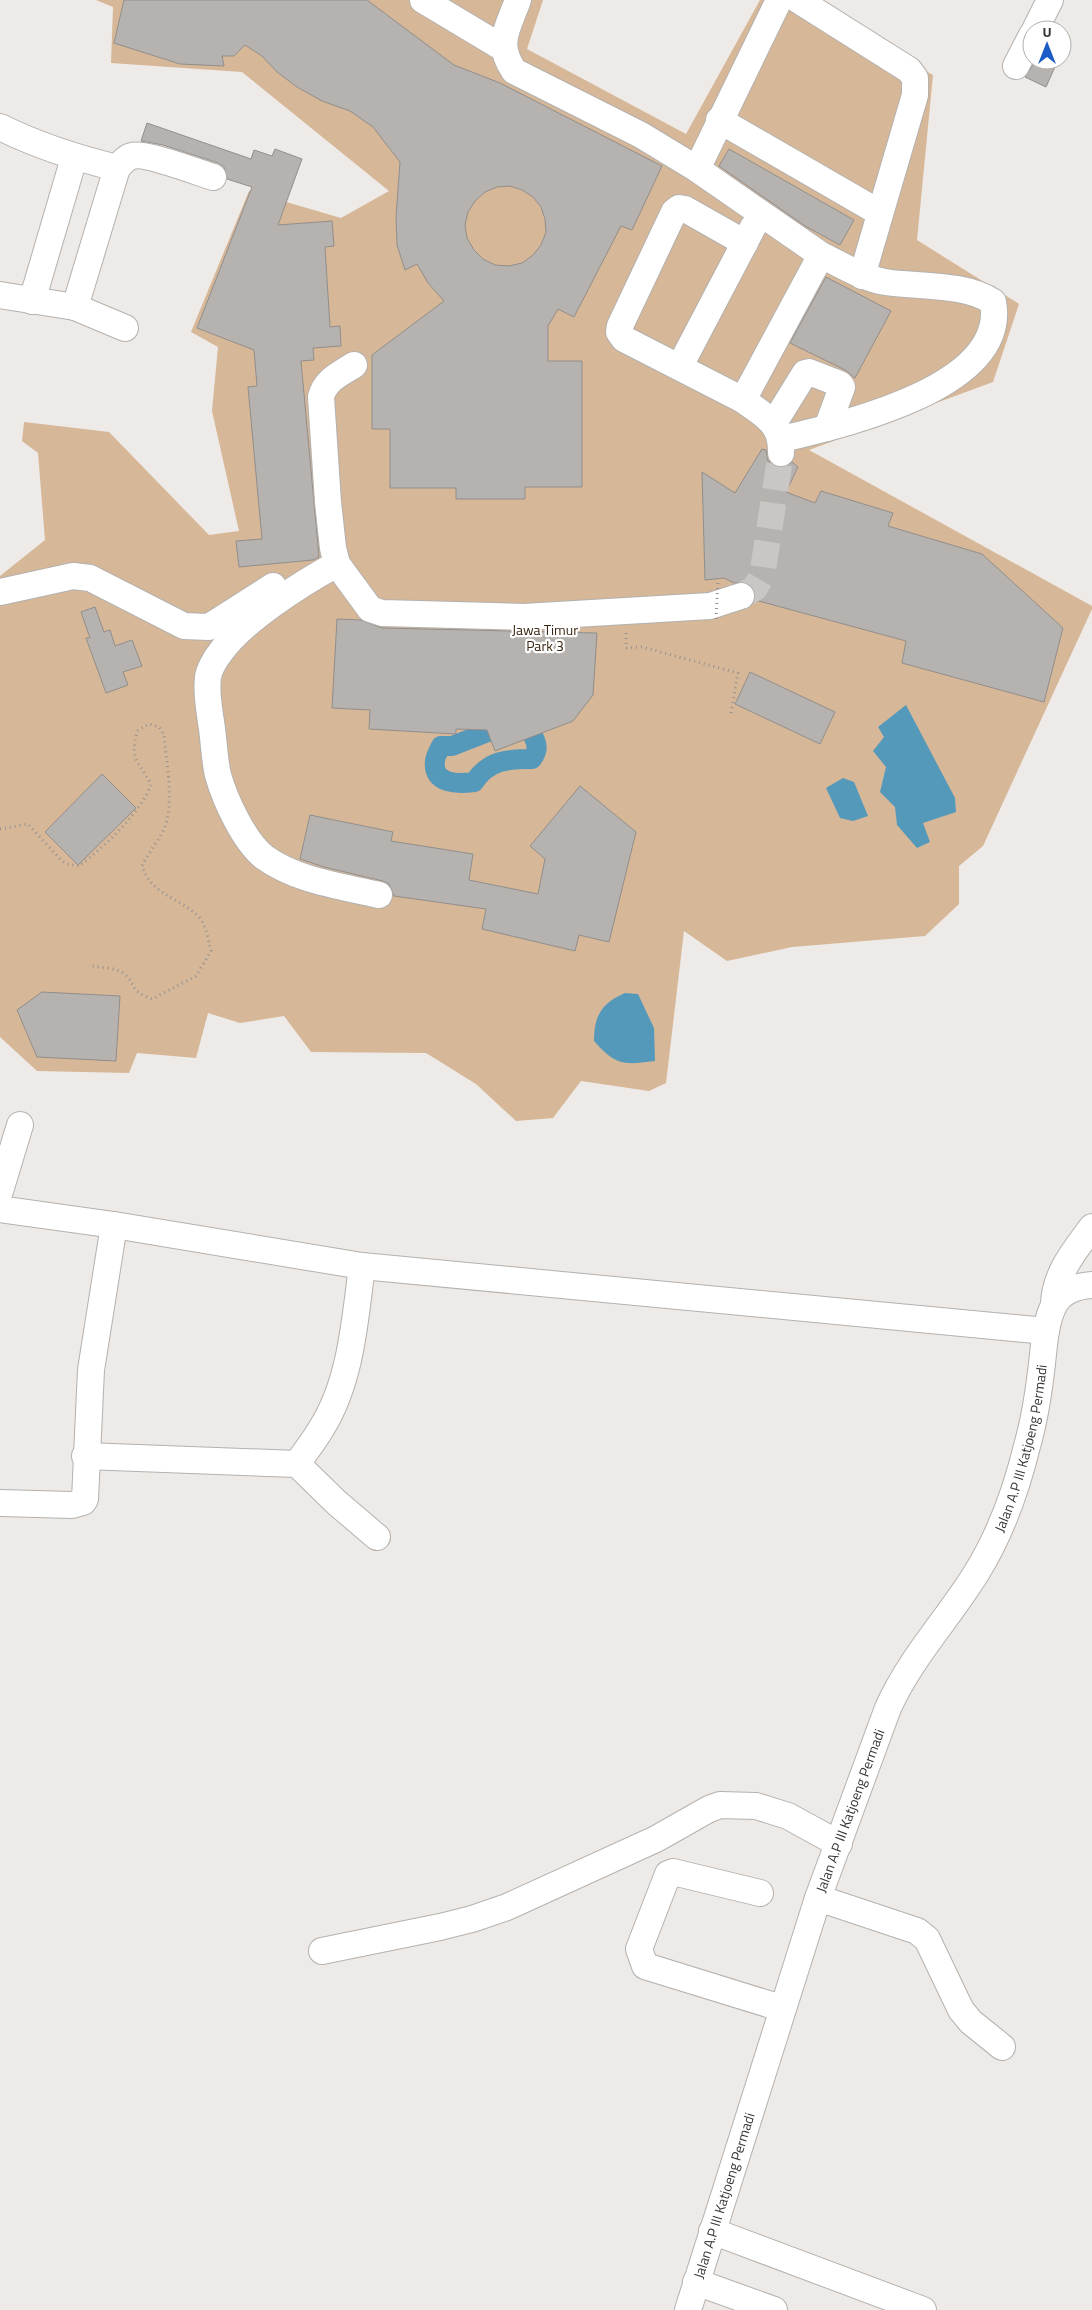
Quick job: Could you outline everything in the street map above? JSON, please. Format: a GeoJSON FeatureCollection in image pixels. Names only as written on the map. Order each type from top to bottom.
{"type":"FeatureCollection","features":[{"type":"Feature","properties":{"kind":"street"},"geometry":{"type":"LineString","coordinates":[[518,0],[502,48],[506,60],[514,71],[641,135],[697,169],[821,255],[862,276],[885,282],[946,287],[986,297],[993,302],[994,326],[986,345],[970,364],[942,383],[884,412],[826,428],[779,438]]}},
{"type":"Feature","properties":{"kind":"street"},"geometry":{"type":"LineString","coordinates":[[697,169],[719,120],[779,0]]}},
{"type":"Feature","properties":{"kind":"street"},"geometry":{"type":"LineString","coordinates":[[798,0],[909,70],[915,78],[915,95],[862,276]]}},
{"type":"Feature","properties":{"kind":"street"},"geometry":{"type":"LineString","coordinates":[[1040,20],[1050,0]]}},
{"type":"Feature","properties":{"kind":"street"},"geometry":{"type":"LineString","coordinates":[[430,2],[502,48]]}},
{"type":"Feature","properties":{"kind":"street"},"geometry":{"type":"LineString","coordinates":[[1016,66],[1022,54]]}},
{"type":"Feature","properties":{"kind":"street"},"geometry":{"type":"LineString","coordinates":[[719,120],[880,213]]}},
{"type":"Feature","properties":{"kind":"street"},"geometry":{"type":"LineString","coordinates":[[0,127],[28,141],[74,158],[117,168]]}},
{"type":"Feature","properties":{"kind":"street"},"geometry":{"type":"LineString","coordinates":[[75,307],[117,168],[132,156],[137,156],[154,158],[213,177]]}},
{"type":"Feature","properties":{"kind":"street"},"geometry":{"type":"LineString","coordinates":[[32,301],[74,158]]}},
{"type":"Feature","properties":{"kind":"street"},"geometry":{"type":"LineString","coordinates":[[745,243],[685,209],[679,208],[674,212],[620,326],[619,332],[624,339],[680,366],[743,400],[779,438]]}},
{"type":"Feature","properties":{"kind":"street"},"geometry":{"type":"LineString","coordinates":[[680,366],[760,213]]}},
{"type":"Feature","properties":{"kind":"street"},"geometry":{"type":"LineString","coordinates":[[743,400],[821,255]]}},
{"type":"Feature","properties":{"kind":"street"},"geometry":{"type":"LineString","coordinates":[[0,295],[75,307],[125,328]]}},
{"type":"Feature","properties":{"kind":"street"},"geometry":{"type":"LineString","coordinates":[[354,365],[329,382],[323,388],[321,397],[333,548],[326,570],[271,605],[220,652],[208,675],[208,697],[218,775],[232,810],[247,838],[263,856],[288,871],[323,882],[379,894]]}},
{"type":"Feature","properties":{"kind":"street"},"geometry":{"type":"LineString","coordinates":[[779,438],[805,373],[810,372],[840,384],[842,387],[826,428]]}},
{"type":"Feature","properties":{"kind":"street"},"geometry":{"type":"LineString","coordinates":[[0,592],[72,576],[90,578],[184,626],[195,628],[209,626],[281,581],[296,575],[326,570]]}},
{"type":"Feature","properties":{"kind":"street"},"geometry":{"type":"LineString","coordinates":[[326,570],[370,609],[382,613],[544,616],[710,606],[742,596]]}},
{"type":"Feature","properties":{"kind":"street"},"geometry":{"type":"LineString","coordinates":[[0,1191],[20,1125]]}},
{"type":"Feature","properties":{"kind":"street"},"geometry":{"type":"LineString","coordinates":[[0,1210],[114,1225],[362,1266],[1046,1331]]}},
{"type":"Feature","properties":{"kind":"street"},"geometry":{"type":"LineString","coordinates":[[0,1503],[72,1505],[83,1502],[91,1370],[114,1225]]}},
{"type":"Feature","properties":{"kind":"street","name":"Jalan A.P III Katjoeng Permadi"},"geometry":{"type":"LineString","coordinates":[[688,2310],[781,2008],[818,1898],[885,1717],[901,1681],[976,1573],[1008,1513],[1028,1446],[1039,1389],[1046,1331],[1054,1304],[1054,1294],[1061,1273],[1092,1227]]}},
{"type":"Feature","properties":{"kind":"street"},"geometry":{"type":"LineString","coordinates":[[297,1464],[322,1428],[334,1402],[344,1371],[354,1325],[362,1266]]}},
{"type":"Feature","properties":{"kind":"street"},"geometry":{"type":"LineString","coordinates":[[1054,1304],[1065,1292],[1079,1286],[1092,1284]]}},
{"type":"Feature","properties":{"kind":"street"},"geometry":{"type":"LineString","coordinates":[[85,1456],[297,1464],[336,1503],[378,1537]]}},
{"type":"Feature","properties":{"kind":"street"},"geometry":{"type":"LineString","coordinates":[[322,1951],[448,1925],[507,1907],[656,1839],[708,1809],[720,1805],[756,1806],[788,1816],[839,1844]]}},
{"type":"Feature","properties":{"kind":"street"},"geometry":{"type":"LineString","coordinates":[[760,1893],[673,1872],[668,1874],[639,1949],[645,1966],[781,2008]]}},
{"type":"Feature","properties":{"kind":"street"},"geometry":{"type":"LineString","coordinates":[[818,1898],[917,1932],[928,1939],[961,2010],[971,2022],[1002,2047]]}},
{"type":"Feature","properties":{"kind":"street"},"geometry":{"type":"LineString","coordinates":[[712,2230],[923,2310]]}},
{"type":"Feature","properties":{"kind":"street"},"geometry":{"type":"LineString","coordinates":[[696,2282],[774,2310]]}},
{"type":"Feature","properties":{"kind":"path"},"geometry":{"type":"LineString","coordinates":[[716,619],[718,578]]}},
{"type":"Feature","properties":{"kind":"path"},"geometry":{"type":"LineString","coordinates":[[626,630],[626,648],[642,647],[738,673],[731,712]]}},
{"type":"Feature","properties":{"kind":"path"},"geometry":{"type":"LineString","coordinates":[[0,829],[28,824],[61,860],[67,864],[79,866],[137,811],[147,797],[150,784],[133,754],[137,731],[149,724],[159,727],[164,734],[169,806],[165,828],[147,854],[142,866],[146,879],[163,893],[198,915],[207,931],[211,951],[196,976],[152,999],[138,994],[125,974],[116,969],[92,966]]}},
{"type":"Feature","properties":{"kind":"green space","name":"Jawa Timur Park 3"},"geometry":{"type":"Polygon","coordinates":[[[96,0],[543,0],[527,49],[686,134],[760,0],[803,0],[933,75],[917,240],[1019,304],[993,382],[809,450],[1092,606],[1092,609],[983,846],[959,866],[959,904],[925,936],[792,947],[727,961],[684,931],[666,1083],[649,1091],[581,1081],[553,1118],[516,1121],[476,1084],[426,1053],[311,1052],[284,1016],[240,1023],[208,1013],[196,1058],[137,1053],[129,1073],[37,1071],[0,1037],[0,576],[45,540],[38,453],[22,441],[24,422],[109,432],[209,535],[239,531],[212,411],[218,347],[191,332],[249,191],[341,218],[389,191],[242,72],[111,63],[113,7],[96,0]]]}},
{"type":"Feature","properties":{"kind":"water"},"geometry":{"type":"Polygon","coordinates":[[[906,705],[955,798],[956,812],[923,823],[930,842],[917,848],[897,825],[895,807],[880,792],[886,767],[873,751],[884,737],[878,727],[906,705]]]}},
{"type":"Feature","properties":{"kind":"water"},"geometry":{"type":"Polygon","coordinates":[[[843,778],[854,782],[868,816],[853,821],[840,818],[826,788],[843,778]]]}},
{"type":"Feature","properties":{"kind":"water"},"geometry":{"type":"Polygon","coordinates":[[[625,993],[638,994],[654,1028],[655,1061],[621,1062],[608,1055],[594,1041],[594,1032],[601,1011],[610,1001],[625,993]]]}},
{"type":"Feature","properties":{"kind":"building"},"geometry":{"type":"Polygon","coordinates":[[[124,0],[367,0],[454,65],[500,83],[662,166],[632,230],[621,226],[574,317],[558,309],[548,326],[548,361],[582,361],[582,487],[525,487],[525,499],[456,499],[456,488],[390,488],[390,429],[372,429],[372,355],[444,301],[428,283],[417,264],[405,270],[397,245],[396,217],[400,162],[373,127],[350,111],[322,101],[297,87],[277,72],[262,56],[245,45],[234,56],[222,56],[224,66],[180,64],[114,43],[124,0]],[[510,186],[497,187],[485,192],[475,201],[468,212],[465,225],[467,238],[474,250],[483,259],[495,265],[509,266],[522,263],[533,255],[541,245],[546,232],[545,219],[541,207],[533,197],[522,190],[510,186]]]}},
{"type":"Feature","properties":{"kind":"building"},"geometry":{"type":"Polygon","coordinates":[[[1030,70],[1054,70],[1046,87],[1025,77],[1030,70]]]}},
{"type":"Feature","properties":{"kind":"building"},"geometry":{"type":"Polygon","coordinates":[[[147,123],[251,159],[254,150],[272,156],[275,149],[302,159],[278,225],[332,221],[334,246],[325,247],[330,327],[340,326],[341,346],[313,348],[314,360],[301,361],[319,557],[313,560],[239,567],[236,541],[262,539],[248,387],[257,386],[254,350],[197,328],[252,187],[227,179],[224,167],[218,163],[163,145],[141,141],[147,123]]]}},
{"type":"Feature","properties":{"kind":"building"},"geometry":{"type":"Polygon","coordinates":[[[729,149],[854,220],[840,245],[805,226],[719,166],[729,149]]]}},
{"type":"Feature","properties":{"kind":"building"},"geometry":{"type":"Polygon","coordinates":[[[826,277],[891,311],[855,378],[845,370],[790,343],[826,277]]]}},
{"type":"Feature","properties":{"kind":"building"},"geometry":{"type":"Polygon","coordinates":[[[762,449],[766,450],[768,461],[775,466],[782,468],[792,462],[798,467],[786,492],[815,503],[821,491],[893,513],[888,526],[982,554],[1063,628],[1044,702],[902,663],[906,641],[755,600],[755,591],[751,585],[745,582],[734,583],[724,578],[705,580],[702,472],[735,493],[762,449]]]}},
{"type":"Feature","properties":{"kind":"building"},"geometry":{"type":"Polygon","coordinates":[[[95,607],[104,632],[110,630],[115,646],[132,640],[142,666],[123,672],[128,685],[106,693],[86,638],[90,638],[81,612],[95,607]]]}},
{"type":"Feature","properties":{"kind":"building"},"geometry":{"type":"Polygon","coordinates":[[[337,619],[361,620],[382,628],[597,633],[593,695],[573,721],[495,751],[487,730],[456,729],[456,734],[369,729],[370,710],[332,708],[337,619]]]}},
{"type":"Feature","properties":{"kind":"building"},"geometry":{"type":"Polygon","coordinates":[[[750,672],[835,712],[820,744],[735,704],[750,672]]]}},
{"type":"Feature","properties":{"kind":"building"},"geometry":{"type":"Polygon","coordinates":[[[102,774],[136,808],[78,865],[45,832],[102,774]]]}},
{"type":"Feature","properties":{"kind":"building"},"geometry":{"type":"Polygon","coordinates":[[[580,786],[636,832],[609,942],[579,935],[575,951],[482,929],[486,909],[394,896],[389,884],[383,881],[324,867],[300,859],[310,815],[393,832],[391,841],[473,854],[469,880],[538,894],[545,859],[530,846],[580,786]]]}},
{"type":"Feature","properties":{"kind":"building"},"geometry":{"type":"Polygon","coordinates":[[[42,992],[120,996],[116,1061],[37,1057],[17,1010],[42,992]]]}},
{"type":"Feature","properties":{"kind":"waterway"},"geometry":{"type":"LineString","coordinates":[[488,732],[452,746],[441,746],[435,759],[435,769],[438,775],[442,779],[454,783],[474,782],[486,769],[499,762],[532,759],[537,748],[533,736]]}},
{"type":"Feature","properties":{"kind":"tunnel"},"geometry":{"type":"LineString","coordinates":[[741,596],[755,588],[762,576],[781,453]]}}]}
